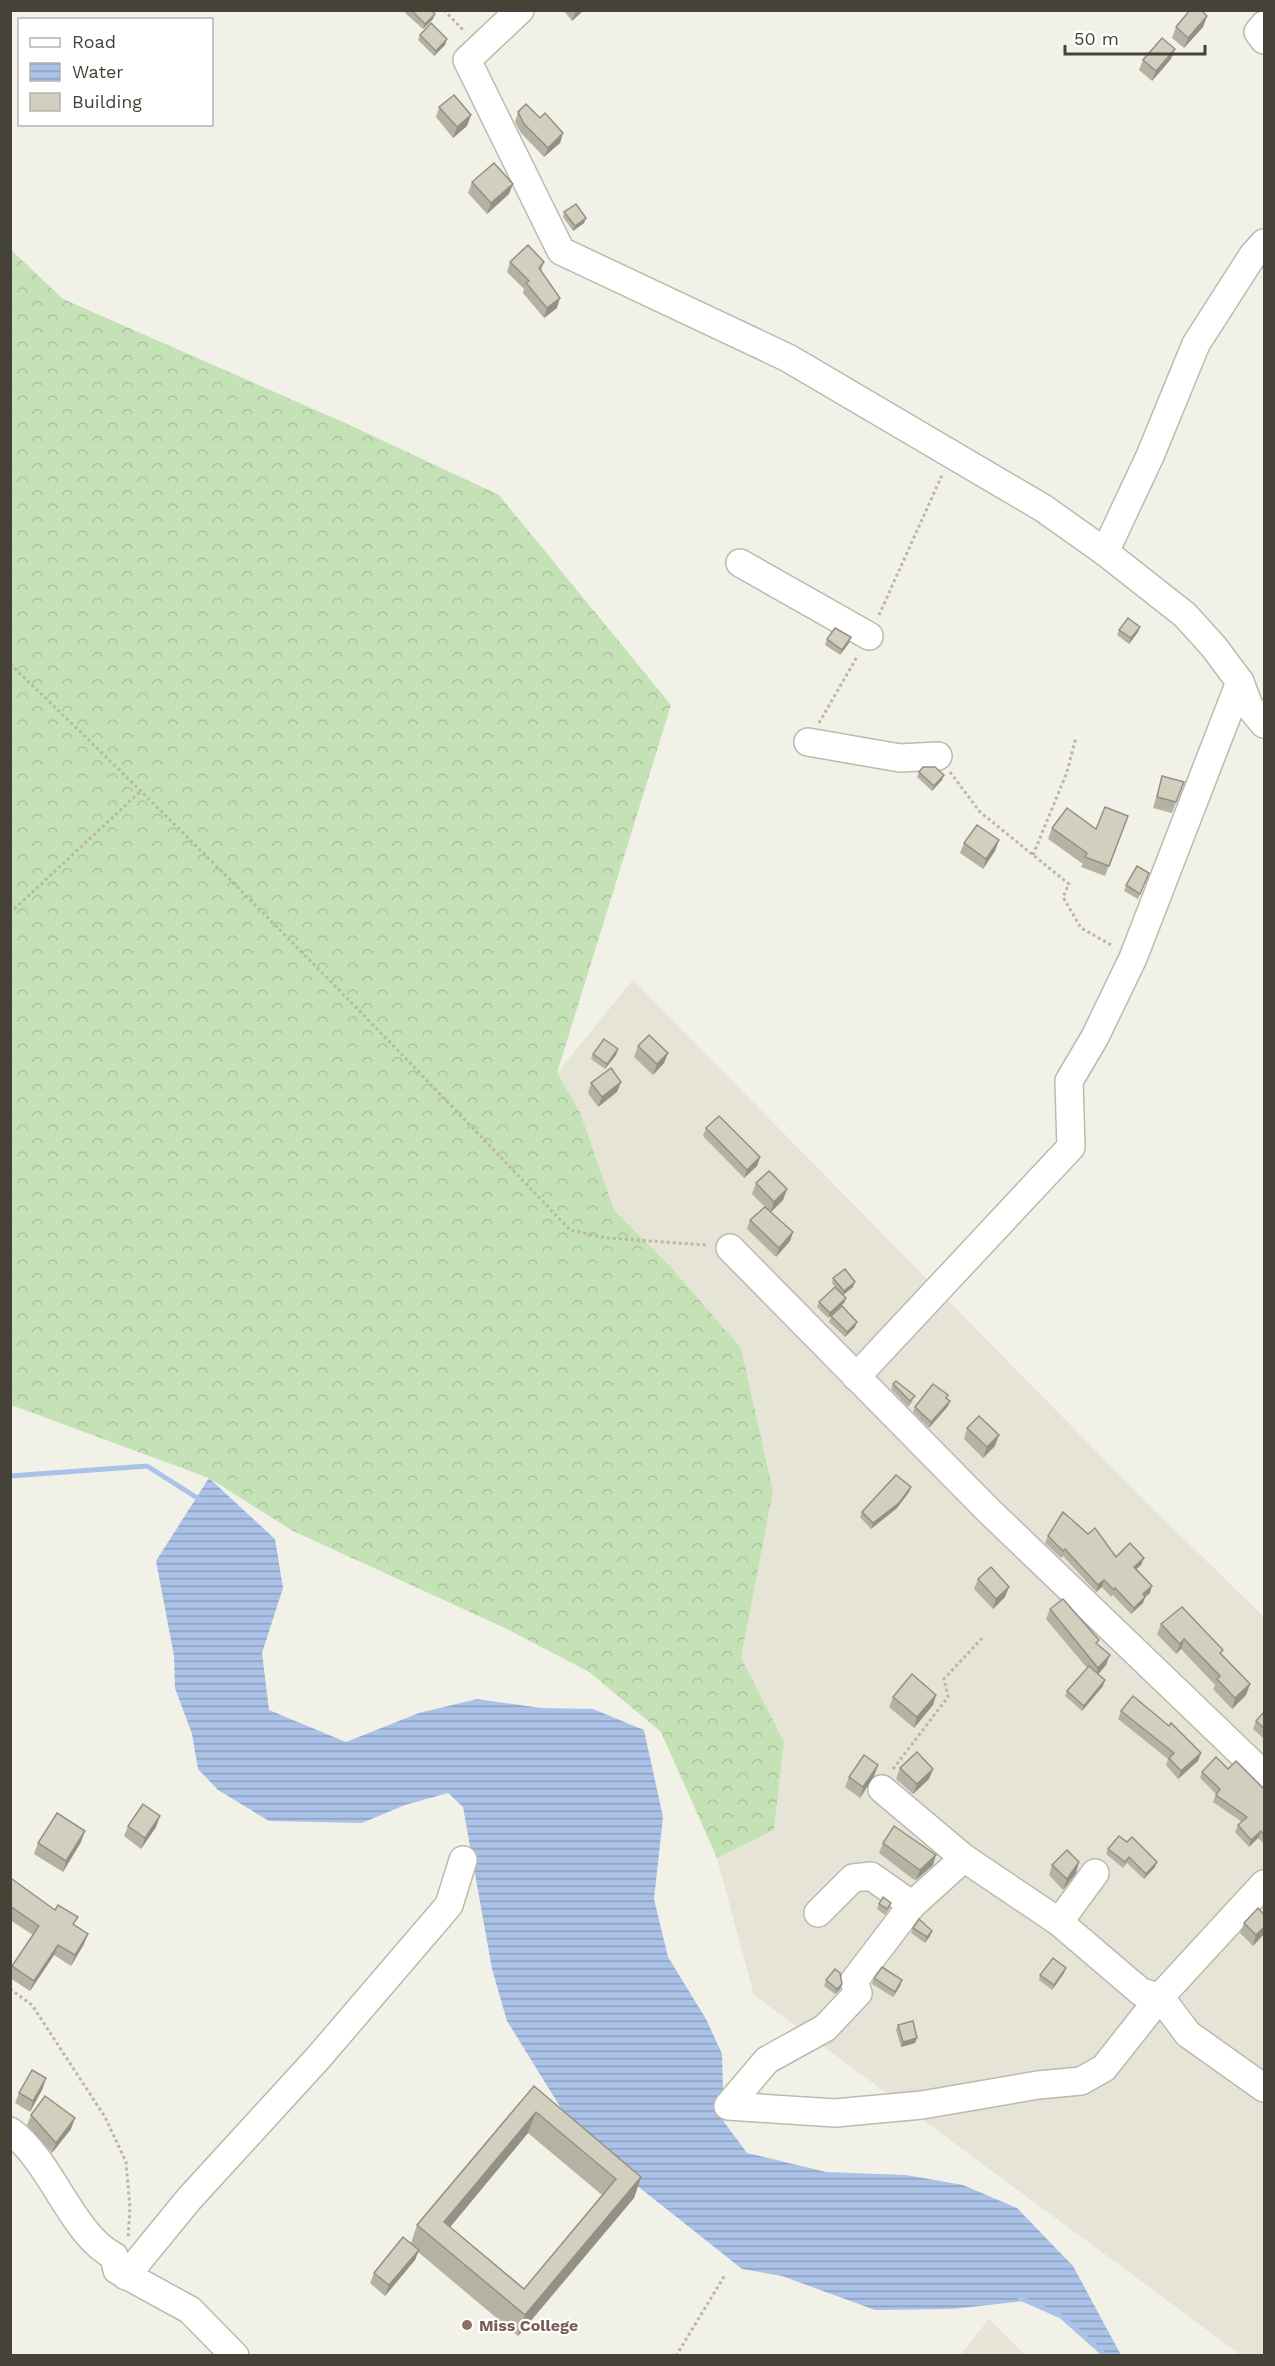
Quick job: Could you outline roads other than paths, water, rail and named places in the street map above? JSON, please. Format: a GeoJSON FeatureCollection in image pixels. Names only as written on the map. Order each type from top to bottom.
{"type":"FeatureCollection","features":[{"type":"Feature","properties":{"kind":"street"},"geometry":{"type":"LineString","coordinates":[[520,10],[468,60],[561,251],[788,358],[1043,508],[1106,552],[1185,615],[1214,647],[1240,682],[1249,706],[1264,724]]}},
{"type":"Feature","properties":{"kind":"street"},"geometry":{"type":"LineString","coordinates":[[1264,25],[1258,32],[1264,40]]}},
{"type":"Feature","properties":{"kind":"street"},"geometry":{"type":"LineString","coordinates":[[1106,552],[1150,456],[1196,344],[1253,255],[1264,243]]}},
{"type":"Feature","properties":{"kind":"street"},"geometry":{"type":"LineString","coordinates":[[740,563],[869,636]]}},
{"type":"Feature","properties":{"kind":"street"},"geometry":{"type":"LineString","coordinates":[[856,1377],[1071,1148],[1069,1081],[1095,1037],[1133,958],[1240,682]]}},
{"type":"Feature","properties":{"kind":"street"},"geometry":{"type":"LineString","coordinates":[[808,742],[900,758],[938,756]]}},
{"type":"Feature","properties":{"kind":"street"},"geometry":{"type":"LineString","coordinates":[[730,1248],[988,1510],[1264,1775]]}},
{"type":"Feature","properties":{"kind":"street"},"geometry":{"type":"LineString","coordinates":[[882,1789],[964,1858],[1059,1922],[1141,1992],[1160,1998],[1188,2034],[1264,2088]]}},
{"type":"Feature","properties":{"kind":"street"},"geometry":{"type":"LineString","coordinates":[[964,1858],[912,1905],[854,1981],[858,1993],[825,2028],[767,2060],[728,2106],[835,2113],[922,2105],[1038,2085],[1081,2081],[1104,2068],[1160,1998],[1264,1884]]}},
{"type":"Feature","properties":{"kind":"street"},"geometry":{"type":"LineString","coordinates":[[122,2261],[189,2199],[318,2058],[448,1905],[463,1860]]}},
{"type":"Feature","properties":{"kind":"street"},"geometry":{"type":"LineString","coordinates":[[1059,1922],[1095,1873]]}},
{"type":"Feature","properties":{"kind":"street"},"geometry":{"type":"LineString","coordinates":[[818,1913],[853,1878],[871,1876],[912,1905]]}},
{"type":"Feature","properties":{"kind":"street"},"geometry":{"type":"LineString","coordinates":[[10,2131],[51,2177],[79,2222],[106,2252],[190,2310],[235,2355]]}},
{"type":"Feature","properties":{"kind":"water"},"geometry":{"type":"Polygon","coordinates":[[[209,1478],[275,1539],[283,1588],[262,1653],[269,1710],[346,1742],[419,1713],[477,1699],[541,1708],[593,1709],[644,1730],[663,1817],[654,1899],[668,1957],[706,2019],[722,2054],[724,2122],[747,2153],[826,2172],[906,2175],[963,2185],[1017,2208],[1073,2266],[1121,2355],[1106,2355],[1061,2316],[1024,2301],[952,2309],[875,2310],[782,2276],[742,2269],[582,2142],[507,2021],[492,1969],[463,1807],[448,1793],[405,1805],[362,1823],[269,1821],[218,1790],[198,1769],[192,1734],[175,1688],[174,1656],[156,1561],[209,1478]]]}},
{"type":"Feature","properties":{"kind":"waterway"},"geometry":{"type":"LineString","coordinates":[[10,1476],[147,1466],[202,1501]]}},
{"type":"Feature","properties":{"kind":"waterway"},"geometry":{"type":"LineString","coordinates":[[1020,2298],[1061,2316],[1106,2356]]}},
{"type":"Feature","properties":{"kind":"place","name":"Miss College"},"geometry":{"type":"Point","coordinates":[467,2325]}}]}
